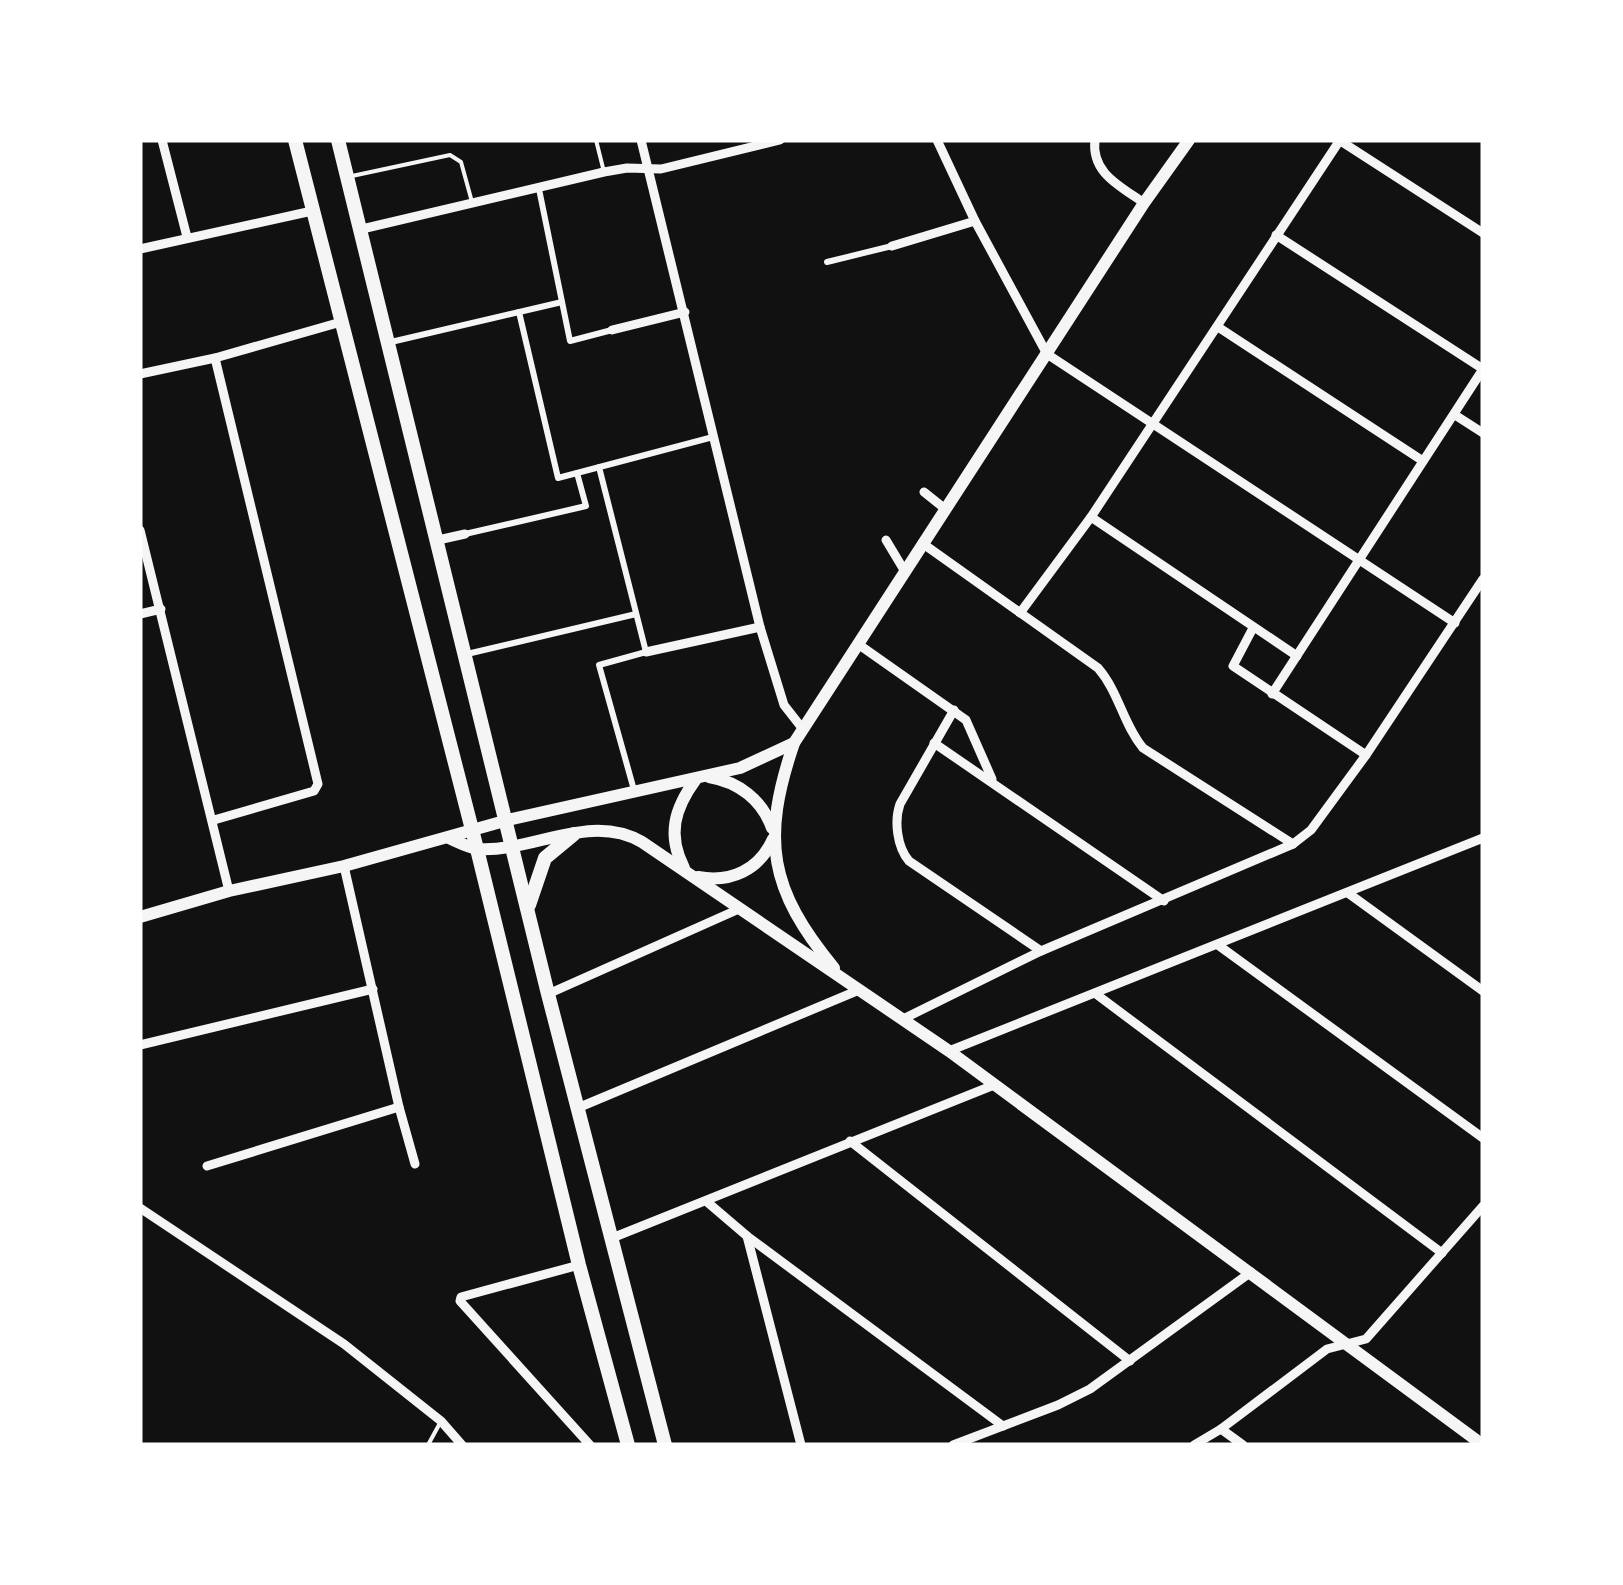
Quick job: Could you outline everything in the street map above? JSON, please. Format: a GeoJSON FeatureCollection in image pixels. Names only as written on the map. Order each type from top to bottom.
{"type":"FeatureCollection","features":[{"type":"Feature","properties":{"kind":"main road"},"geometry":{"type":"LineString","coordinates":[[295,140],[628,1445]]}},
{"type":"Feature","properties":{"kind":"main road"},"geometry":{"type":"LineString","coordinates":[[338,140],[548,994],[665,1445]]}},
{"type":"Feature","properties":{"kind":"main road"},"geometry":{"type":"LineString","coordinates":[[845,981],[792,912],[780,877],[773,835],[780,789],[794,742],[1188,140]]}},
{"type":"Feature","properties":{"kind":"main road"},"geometry":{"type":"LineString","coordinates":[[140,916],[344,866],[508,820],[701,778],[758,762],[794,742]]}},
{"type":"Feature","properties":{"kind":"main road"},"geometry":{"type":"LineString","coordinates":[[701,778],[728,782],[752,797],[773,835]]}},
{"type":"Feature","properties":{"kind":"main road"},"geometry":{"type":"LineString","coordinates":[[701,778],[681,801],[673,828],[675,850],[690,873],[726,879],[741,874],[761,858],[773,835]]}},
{"type":"Feature","properties":{"kind":"main road"},"geometry":{"type":"LineString","coordinates":[[449,838],[477,849],[595,830],[626,834],[690,873],[903,1019],[1483,1444]]}},
{"type":"Feature","properties":{"kind":"main road"},"geometry":{"type":"LineString","coordinates":[[529,906],[545,858],[574,834]]}},
{"type":"Feature","properties":{"kind":"street"},"geometry":{"type":"LineString","coordinates":[[162,140],[187,237]]}},
{"type":"Feature","properties":{"kind":"street"},"geometry":{"type":"LineString","coordinates":[[641,140],[760,627],[784,704],[802,728]]}},
{"type":"Feature","properties":{"kind":"street"},"geometry":{"type":"LineString","coordinates":[[362,230],[604,172],[648,170],[780,140]]}},
{"type":"Feature","properties":{"kind":"street"},"geometry":{"type":"LineString","coordinates":[[937,140],[975,221],[1047,354],[1455,622]]}},
{"type":"Feature","properties":{"kind":"street"},"geometry":{"type":"LineString","coordinates":[[1094,140],[1094,158],[1108,179],[1144,202]]}},
{"type":"Feature","properties":{"kind":"street"},"geometry":{"type":"LineString","coordinates":[[1020,612],[1091,517],[1339,140],[1483,234]]}},
{"type":"Feature","properties":{"kind":"street"},"geometry":{"type":"LineString","coordinates":[[539,189],[570,342],[684,312]]}},
{"type":"Feature","properties":{"kind":"street"},"geometry":{"type":"LineString","coordinates":[[140,249],[312,211]]}},
{"type":"Feature","properties":{"kind":"street"},"geometry":{"type":"LineString","coordinates":[[827,262],[975,221]]}},
{"type":"Feature","properties":{"kind":"street"},"geometry":{"type":"LineString","coordinates":[[1272,694],[1483,369],[1276,235]]}},
{"type":"Feature","properties":{"kind":"street"},"geometry":{"type":"LineString","coordinates":[[390,342],[562,302]]}},
{"type":"Feature","properties":{"kind":"street"},"geometry":{"type":"LineString","coordinates":[[519,312],[558,478],[713,437]]}},
{"type":"Feature","properties":{"kind":"street"},"geometry":{"type":"LineString","coordinates":[[140,374],[215,358],[342,322]]}},
{"type":"Feature","properties":{"kind":"street"},"geometry":{"type":"LineString","coordinates":[[1218,327],[1423,461]]}},
{"type":"Feature","properties":{"kind":"street"},"geometry":{"type":"LineString","coordinates":[[214,820],[318,788],[215,358]]}},
{"type":"Feature","properties":{"kind":"street"},"geometry":{"type":"LineString","coordinates":[[1454,414],[1483,434]]}},
{"type":"Feature","properties":{"kind":"street"},"geometry":{"type":"LineString","coordinates":[[599,467],[646,652]]}},
{"type":"Feature","properties":{"kind":"street"},"geometry":{"type":"LineString","coordinates":[[438,540],[586,506],[577,473]]}},
{"type":"Feature","properties":{"kind":"street"},"geometry":{"type":"LineString","coordinates":[[924,492],[944,508]]}},
{"type":"Feature","properties":{"kind":"street"},"geometry":{"type":"LineString","coordinates":[[1091,517],[1297,656]]}},
{"type":"Feature","properties":{"kind":"street"},"geometry":{"type":"LineString","coordinates":[[140,530],[229,892]]}},
{"type":"Feature","properties":{"kind":"street"},"geometry":{"type":"LineString","coordinates":[[886,540],[904,570]]}},
{"type":"Feature","properties":{"kind":"street"},"geometry":{"type":"LineString","coordinates":[[922,543],[1098,668],[1109,681],[1143,748],[1293,844]]}},
{"type":"Feature","properties":{"kind":"street"},"geometry":{"type":"LineString","coordinates":[[903,1019],[1041,951],[1293,844],[1311,830],[1366,754],[1483,579]]}},
{"type":"Feature","properties":{"kind":"street"},"geometry":{"type":"LineString","coordinates":[[140,614],[160,609]]}},
{"type":"Feature","properties":{"kind":"street"},"geometry":{"type":"LineString","coordinates":[[467,654],[636,614]]}},
{"type":"Feature","properties":{"kind":"street"},"geometry":{"type":"LineString","coordinates":[[635,793],[600,665],[760,627]]}},
{"type":"Feature","properties":{"kind":"street"},"geometry":{"type":"LineString","coordinates":[[1253,628],[1233,666],[1366,754]]}},
{"type":"Feature","properties":{"kind":"street"},"geometry":{"type":"LineString","coordinates":[[858,644],[954,710],[970,726],[976,749],[994,782]]}},
{"type":"Feature","properties":{"kind":"street"},"geometry":{"type":"LineString","coordinates":[[954,710],[900,804],[900,848],[909,860],[1041,951]]}},
{"type":"Feature","properties":{"kind":"street"},"geometry":{"type":"LineString","coordinates":[[934,743],[1164,901]]}},
{"type":"Feature","properties":{"kind":"street"},"geometry":{"type":"LineString","coordinates":[[949,1052],[1483,839]]}},
{"type":"Feature","properties":{"kind":"street"},"geometry":{"type":"LineString","coordinates":[[344,866],[399,1107],[416,1164]]}},
{"type":"Feature","properties":{"kind":"street"},"geometry":{"type":"LineString","coordinates":[[1348,893],[1483,991]]}},
{"type":"Feature","properties":{"kind":"street"},"geometry":{"type":"LineString","coordinates":[[548,994],[739,909]]}},
{"type":"Feature","properties":{"kind":"street"},"geometry":{"type":"LineString","coordinates":[[1218,945],[1483,1138]]}},
{"type":"Feature","properties":{"kind":"street"},"geometry":{"type":"LineString","coordinates":[[140,1045],[372,990]]}},
{"type":"Feature","properties":{"kind":"street"},"geometry":{"type":"LineString","coordinates":[[580,1107],[859,990]]}},
{"type":"Feature","properties":{"kind":"street"},"geometry":{"type":"LineString","coordinates":[[1096,994],[1442,1253]]}},
{"type":"Feature","properties":{"kind":"street"},"geometry":{"type":"LineString","coordinates":[[612,1238],[994,1085]]}},
{"type":"Feature","properties":{"kind":"street"},"geometry":{"type":"LineString","coordinates":[[207,1166],[399,1107]]}},
{"type":"Feature","properties":{"kind":"street"},"geometry":{"type":"LineString","coordinates":[[850,1142],[1130,1361]]}},
{"type":"Feature","properties":{"kind":"street"},"geometry":{"type":"LineString","coordinates":[[706,1200],[747,1236],[1004,1426]]}},
{"type":"Feature","properties":{"kind":"street"},"geometry":{"type":"LineString","coordinates":[[1194,1445],[1327,1349],[1366,1339],[1483,1206]]}},
{"type":"Feature","properties":{"kind":"street"},"geometry":{"type":"LineString","coordinates":[[140,1208],[344,1344],[441,1421],[462,1445]]}},
{"type":"Feature","properties":{"kind":"street"},"geometry":{"type":"LineString","coordinates":[[747,1236],[801,1445]]}},
{"type":"Feature","properties":{"kind":"street"},"geometry":{"type":"LineString","coordinates":[[579,1265],[460,1301],[590,1445]]}},
{"type":"Feature","properties":{"kind":"street"},"geometry":{"type":"LineString","coordinates":[[953,1445],[1074,1398],[1250,1272]]}},
{"type":"Feature","properties":{"kind":"street"},"geometry":{"type":"LineString","coordinates":[[1221,1429],[1243,1445]]}},
{"type":"Feature","properties":{"kind":"lane"},"geometry":{"type":"LineString","coordinates":[[596,140],[604,172]]}},
{"type":"Feature","properties":{"kind":"lane"},"geometry":{"type":"LineString","coordinates":[[348,177],[450,154],[461,162],[472,204]]}},
{"type":"Feature","properties":{"kind":"lane"},"geometry":{"type":"LineString","coordinates":[[428,1445],[441,1421]]}}]}
